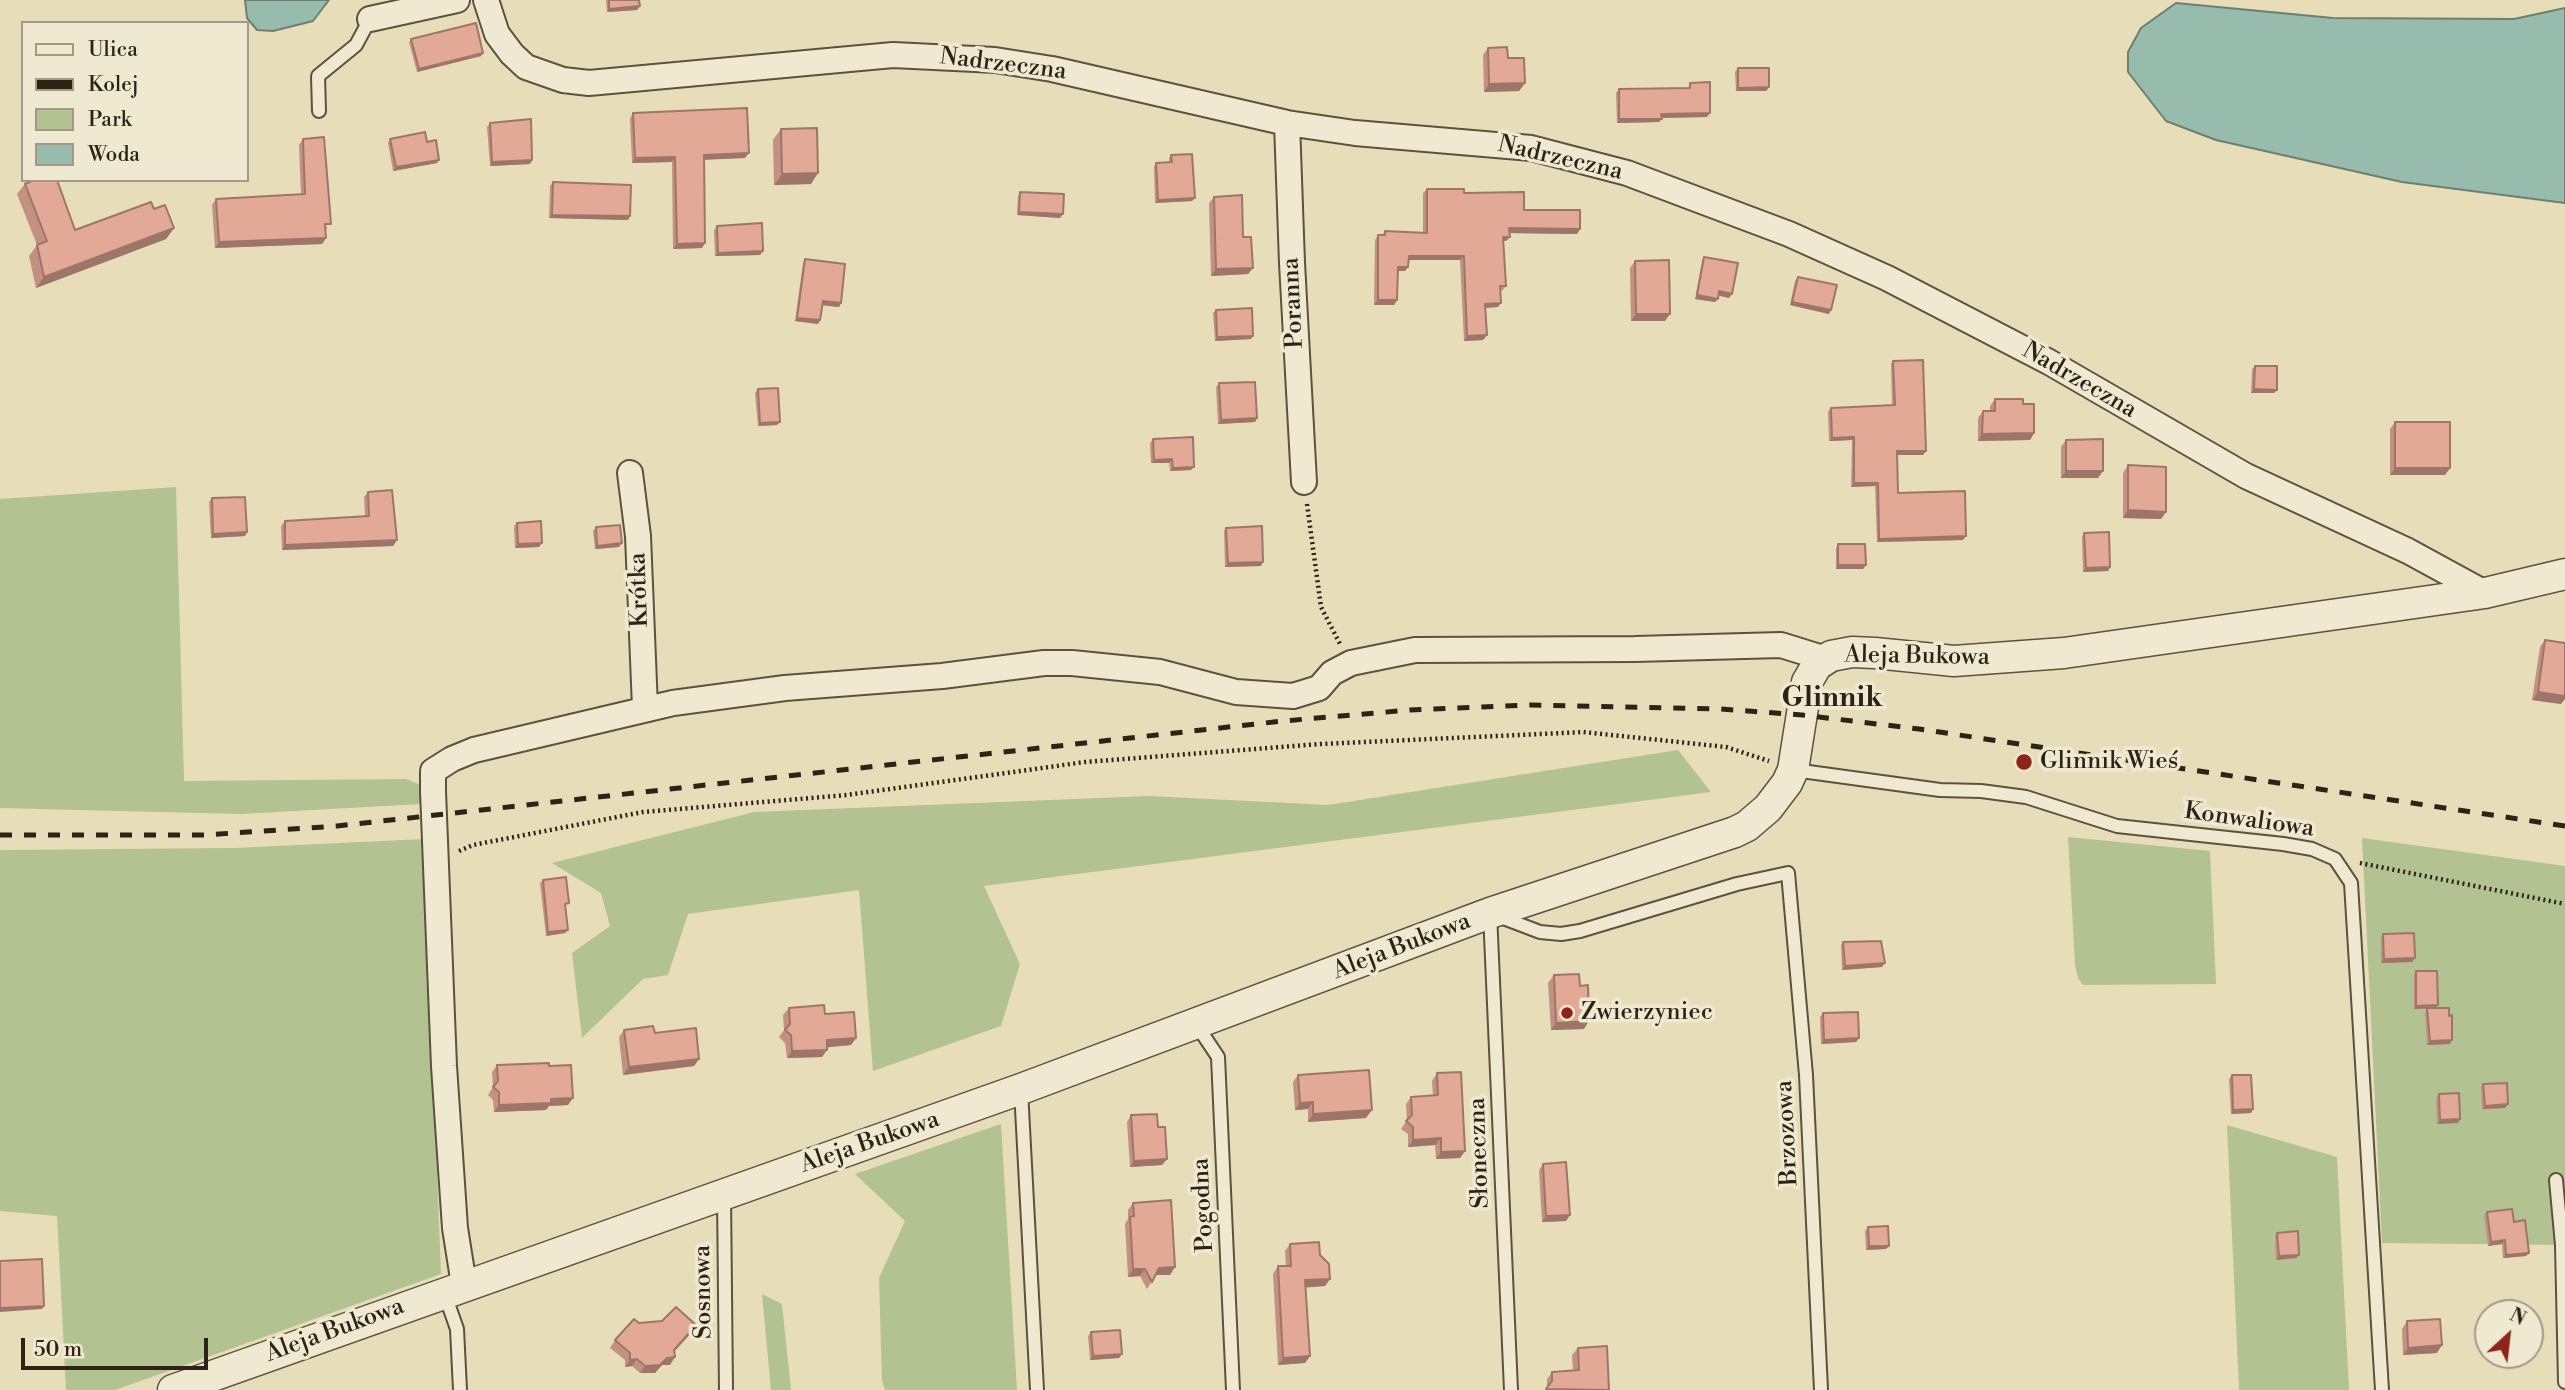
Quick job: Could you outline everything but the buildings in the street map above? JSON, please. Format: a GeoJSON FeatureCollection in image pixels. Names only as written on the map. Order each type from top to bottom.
{"type":"FeatureCollection","features":[{"type":"Feature","properties":{"kind":"street"},"geometry":{"type":"LineString","coordinates":[[370,19],[457,0]]}},
{"type":"Feature","properties":{"kind":"street","name":"Nadrzeczna"},"geometry":{"type":"LineString","coordinates":[[479,2],[497,34],[526,67],[543,75],[589,83],[893,55],[995,60],[1052,69],[1287,123],[1355,133],[1531,148],[1627,173],[1789,234],[1887,278],[1962,315],[2246,476],[2408,551],[2485,593]]}},
{"type":"Feature","properties":{"kind":"street","name":"Poranna"},"geometry":{"type":"LineString","coordinates":[[1287,123],[1304,482]]}},
{"type":"Feature","properties":{"kind":"street","name":"Krótka"},"geometry":{"type":"LineString","coordinates":[[630,473],[638,536],[645,708]]}},
{"type":"Feature","properties":{"kind":"street","name":"Aleja Bukowa"},"geometry":{"type":"LineString","coordinates":[[173,1390],[1021,1089],[1490,913],[1735,832],[1747,826],[1768,808],[1787,783],[1793,769],[1808,682],[1814,669],[1826,659],[1852,652],[1954,661],[2032,657],[2485,593],[2565,574]]}},
{"type":"Feature","properties":{"kind":"street"},"geometry":{"type":"LineString","coordinates":[[454,1289],[455,1228],[444,1066],[433,771],[474,750],[645,708],[785,688],[942,676],[1044,663],[1072,663],[1160,672],[1237,692],[1293,696],[1319,688],[1332,673],[1350,663],[1415,650],[1782,645],[1826,659]]}},
{"type":"Feature","properties":{"kind":"lane"},"geometry":{"type":"LineString","coordinates":[[319,111],[318,76],[356,45],[370,19]]}},
{"type":"Feature","properties":{"kind":"lane","name":"Konwaliowa"},"geometry":{"type":"LineString","coordinates":[[1793,769],[1940,790],[2026,796],[2117,826],[2283,844],[2312,849],[2335,859],[2351,883],[2382,1390]]}},
{"type":"Feature","properties":{"kind":"lane","name":"Brzozowa"},"geometry":{"type":"LineString","coordinates":[[1490,913],[1540,932],[1561,934],[1580,931],[1737,884],[1788,873],[1806,1075],[1821,1390]]}},
{"type":"Feature","properties":{"kind":"lane","name":"Słoneczna"},"geometry":{"type":"LineString","coordinates":[[1490,913],[1511,1390]]}},
{"type":"Feature","properties":{"kind":"lane","name":"Pogodna"},"geometry":{"type":"LineString","coordinates":[[1196,1024],[1218,1057],[1233,1390]]}},
{"type":"Feature","properties":{"kind":"lane"},"geometry":{"type":"LineString","coordinates":[[1021,1089],[1037,1390]]}},
{"type":"Feature","properties":{"kind":"lane"},"geometry":{"type":"LineString","coordinates":[[2556,1180],[2562,1245],[2565,1382]]}},
{"type":"Feature","properties":{"kind":"lane","name":"Sosnowa"},"geometry":{"type":"LineString","coordinates":[[724,1194],[726,1390]]}},
{"type":"Feature","properties":{"kind":"lane"},"geometry":{"type":"LineString","coordinates":[[454,1289],[460,1390]]}},
{"type":"Feature","properties":{"kind":"path"},"geometry":{"type":"LineString","coordinates":[[1304,482],[1321,607],[1350,663]]}},
{"type":"Feature","properties":{"kind":"path"},"geometry":{"type":"LineString","coordinates":[[437,861],[473,845],[643,812],[847,796],[1085,762],[1320,744],[1583,732],[1726,747],[1793,769]]}},
{"type":"Feature","properties":{"kind":"path"},"geometry":{"type":"LineString","coordinates":[[2335,859],[2565,904]]}},
{"type":"Feature","properties":{"kind":"green space"},"geometry":{"type":"Polygon","coordinates":[[[176,487],[184,781],[406,779],[421,785],[421,804],[240,814],[0,808],[0,499],[176,487]]]}},
{"type":"Feature","properties":{"kind":"green space"},"geometry":{"type":"Polygon","coordinates":[[[1678,750],[1711,792],[984,886],[1020,964],[1001,1026],[873,1071],[859,890],[688,914],[668,975],[643,979],[582,1038],[572,953],[610,926],[601,893],[552,863],[754,812],[1149,796],[1328,805],[1678,750]]]}},
{"type":"Feature","properties":{"kind":"green space"},"geometry":{"type":"Polygon","coordinates":[[[2068,837],[2210,851],[2216,984],[2083,985],[2075,965],[2068,837]]]}},
{"type":"Feature","properties":{"kind":"green space"},"geometry":{"type":"Polygon","coordinates":[[[2362,838],[2565,866],[2565,1245],[2382,1243],[2362,838]]]}},
{"type":"Feature","properties":{"kind":"green space"},"geometry":{"type":"Polygon","coordinates":[[[424,839],[441,1274],[115,1390],[66,1390],[57,1216],[0,1211],[0,850],[234,848],[424,839]]]}},
{"type":"Feature","properties":{"kind":"green space"},"geometry":{"type":"Polygon","coordinates":[[[1001,1124],[1017,1390],[885,1390],[882,1381],[879,1278],[905,1221],[855,1174],[1001,1124]]]}},
{"type":"Feature","properties":{"kind":"green space"},"geometry":{"type":"Polygon","coordinates":[[[2227,1125],[2337,1157],[2349,1390],[2239,1390],[2227,1125]]]}},
{"type":"Feature","properties":{"kind":"green space"},"geometry":{"type":"Polygon","coordinates":[[[762,1294],[782,1304],[791,1390],[771,1390],[762,1294]]]}},
{"type":"Feature","properties":{"kind":"water"},"geometry":{"type":"Polygon","coordinates":[[[245,0],[329,0],[313,21],[273,31],[257,30],[247,18],[245,0]]]}},
{"type":"Feature","properties":{"kind":"water"},"geometry":{"type":"Polygon","coordinates":[[[2176,3],[2333,18],[2514,19],[2565,8],[2565,203],[2402,182],[2216,140],[2166,121],[2128,72],[2128,52],[2141,28],[2176,3]]]}},
{"type":"Feature","properties":{"kind":"railway"},"geometry":{"type":"LineString","coordinates":[[0,835],[204,835],[337,826],[1283,721],[1410,710],[1530,705],[1721,709],[1802,715],[1919,729],[2565,826]]}},
{"type":"Feature","properties":{"kind":"place","name":"Glinnik Wieś"},"geometry":{"type":"Point","coordinates":[2024,762]}},
{"type":"Feature","properties":{"kind":"place","name":"Zwierzyniec"},"geometry":{"type":"Point","coordinates":[1567,1013]}},
{"type":"Feature","properties":{"kind":"district","name":"Glinnik"},"geometry":{"type":"Point","coordinates":[1832,699]}}]}
